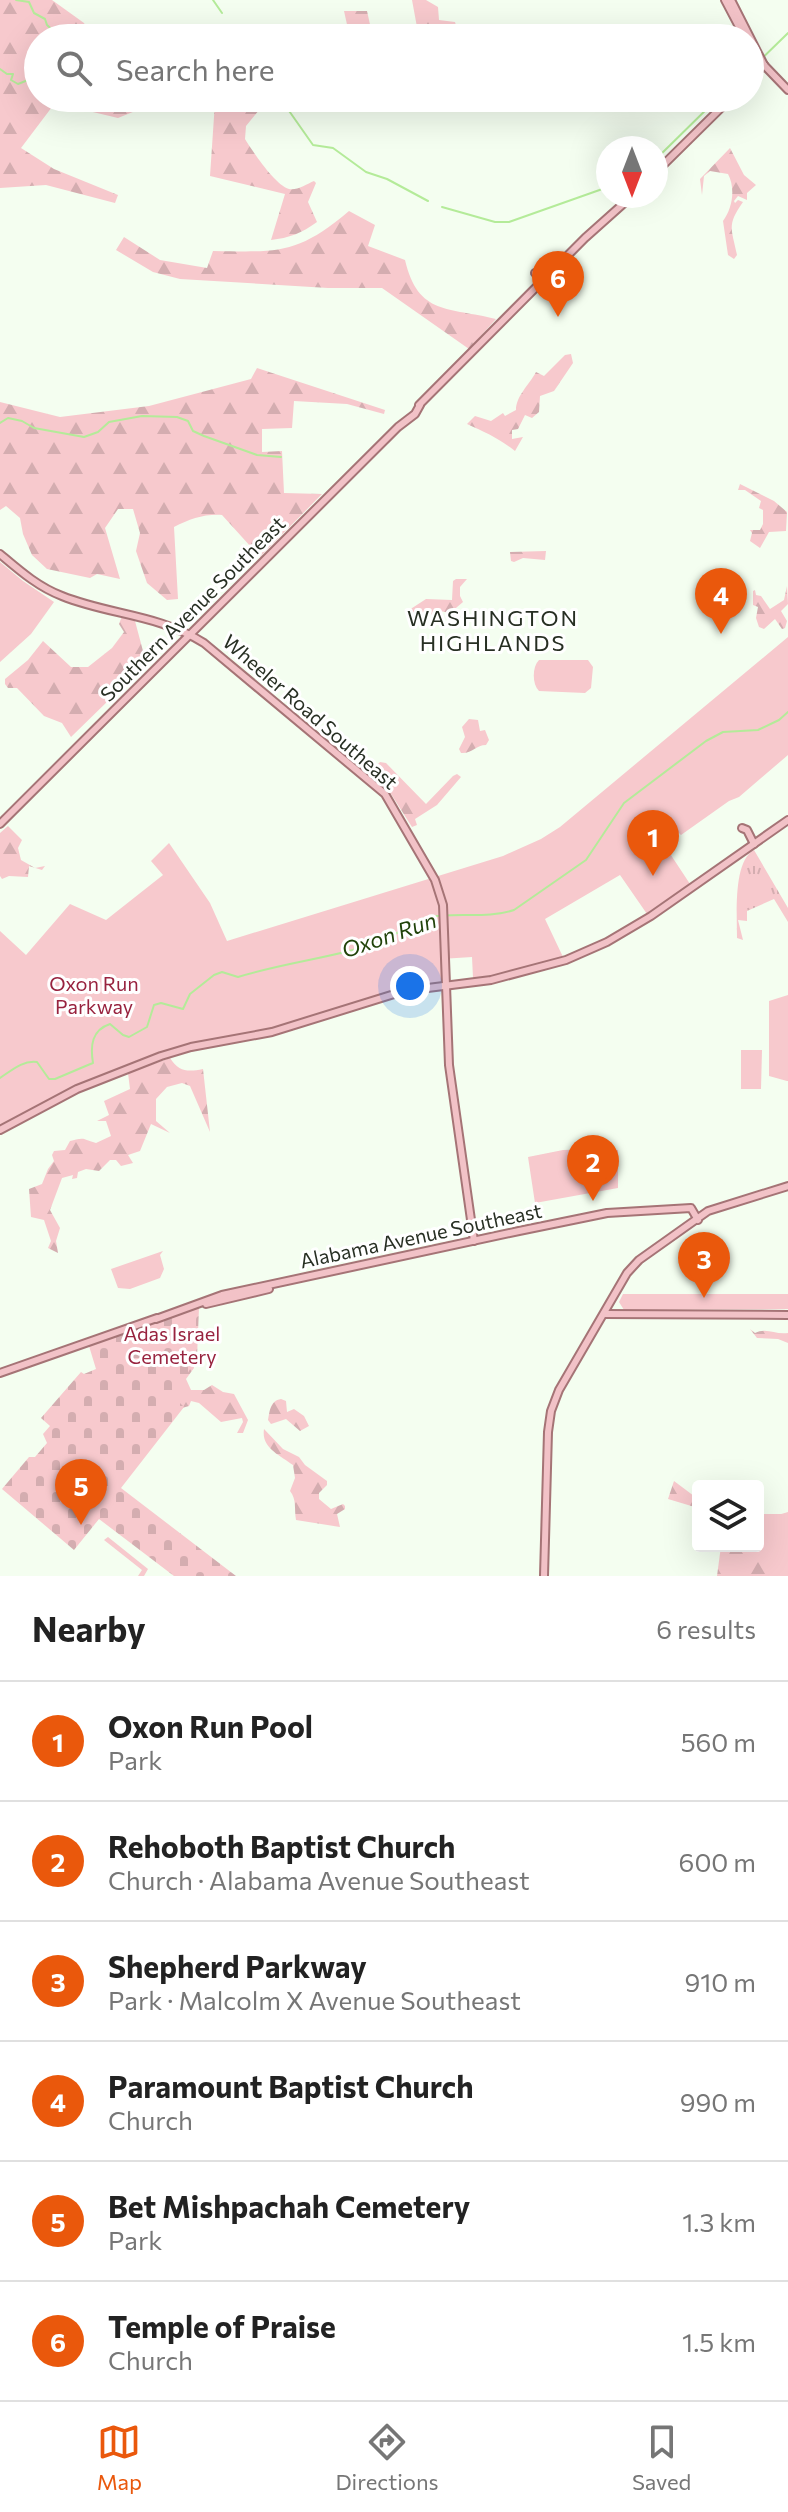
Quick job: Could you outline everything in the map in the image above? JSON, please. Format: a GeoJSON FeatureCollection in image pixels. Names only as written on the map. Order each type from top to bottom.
{"type":"FeatureCollection","features":[{"type":"Feature","properties":{"kind":"main road"},"geometry":{"type":"LineString","coordinates":[[728,0],[738,24]]}},
{"type":"Feature","properties":{"kind":"main road"},"geometry":{"type":"LineString","coordinates":[[728,0],[741,24]]}},
{"type":"Feature","properties":{"kind":"main road"},"geometry":{"type":"LineString","coordinates":[[764,63],[788,90]]}},
{"type":"Feature","properties":{"kind":"main road"},"geometry":{"type":"LineString","coordinates":[[668,160],[717,112]]}},
{"type":"Feature","properties":{"kind":"main road","name":"Southern Avenue Southeast"},"geometry":{"type":"LineString","coordinates":[[0,824],[619,208]]}},
{"type":"Feature","properties":{"kind":"main road"},"geometry":{"type":"LineString","coordinates":[[535,273],[551,274]]}},
{"type":"Feature","properties":{"kind":"main road","name":"Wheeler Road Southeast"},"geometry":{"type":"LineString","coordinates":[[0,554],[39,585],[65,598],[164,624],[190,634],[214,650],[387,797],[435,880],[444,912],[449,1065],[474,1241]]}},
{"type":"Feature","properties":{"kind":"main road"},"geometry":{"type":"LineString","coordinates":[[0,1130],[77,1089],[161,1056],[275,1031],[400,992],[526,972],[590,950],[651,916],[788,820]]}},
{"type":"Feature","properties":{"kind":"main road"},"geometry":{"type":"LineString","coordinates":[[742,828],[747,830],[754,844]]}},
{"type":"Feature","properties":{"kind":"main road"},"geometry":{"type":"LineString","coordinates":[[544,1576],[551,1411],[559,1390],[603,1314],[635,1264],[697,1219],[722,1205],[788,1186]]}},
{"type":"Feature","properties":{"kind":"main road","name":"Alabama Avenue Southeast"},"geometry":{"type":"LineString","coordinates":[[0,1373],[218,1296],[619,1212],[691,1208],[697,1219]]}},
{"type":"Feature","properties":{"kind":"main road"},"geometry":{"type":"LineString","coordinates":[[603,1314],[788,1315]]}},
{"type":"Feature","properties":{"kind":"green space"},"geometry":{"type":"Polygon","coordinates":[[[0,0],[52,0],[85,24],[24,24],[24,112],[48,112],[21,148],[54,169],[118,195],[115,203],[46,185],[0,188],[0,0]]]}},
{"type":"Feature","properties":{"kind":"green space"},"geometry":{"type":"Polygon","coordinates":[[[412,0],[426,0],[438,7],[439,20],[456,24],[416,24],[412,0]]]}},
{"type":"Feature","properties":{"kind":"green space"},"geometry":{"type":"Polygon","coordinates":[[[344,11],[367,11],[370,24],[347,24],[344,11]]]}},
{"type":"Feature","properties":{"kind":"green space"},"geometry":{"type":"Polygon","coordinates":[[[93,112],[133,112],[118,118],[93,112]]]}},
{"type":"Feature","properties":{"kind":"green space"},"geometry":{"type":"Polygon","coordinates":[[[214,112],[257,112],[246,126],[245,139],[283,186],[292,189],[314,181],[316,183],[308,202],[317,222],[295,234],[271,240],[285,194],[210,176],[214,112]]]}},
{"type":"Feature","properties":{"kind":"green space"},"geometry":{"type":"Polygon","coordinates":[[[730,148],[744,175],[756,185],[747,193],[747,200],[738,196],[734,201],[743,202],[732,221],[737,255],[734,259],[728,255],[723,221],[732,199],[728,174],[710,171],[704,176],[702,195],[700,179],[730,148]]]}},
{"type":"Feature","properties":{"kind":"green space"},"geometry":{"type":"Polygon","coordinates":[[[349,211],[375,225],[368,246],[405,260],[418,291],[427,300],[450,310],[496,319],[469,349],[382,288],[328,288],[180,279],[153,272],[116,250],[124,237],[160,260],[207,268],[213,251],[286,248],[315,236],[349,211]]]}},
{"type":"Feature","properties":{"kind":"green space"},"geometry":{"type":"Polygon","coordinates":[[[571,354],[573,363],[554,391],[540,396],[539,412],[532,418],[525,415],[518,429],[512,430],[512,439],[523,437],[515,451],[467,424],[475,416],[491,421],[503,413],[505,416],[516,410],[520,395],[536,372],[544,376],[565,355],[571,354]]]}},
{"type":"Feature","properties":{"kind":"green space"},"geometry":{"type":"Polygon","coordinates":[[[257,368],[385,410],[384,414],[347,404],[294,401],[292,428],[262,429],[262,452],[282,451],[284,493],[322,494],[260,557],[222,515],[203,516],[180,524],[174,527],[178,599],[167,600],[147,583],[136,551],[140,533],[133,509],[118,509],[105,528],[120,579],[97,574],[90,578],[47,569],[32,555],[20,518],[6,506],[0,510],[0,402],[60,417],[149,406],[251,379],[257,368]]]}},
{"type":"Feature","properties":{"kind":"green space"},"geometry":{"type":"Polygon","coordinates":[[[740,484],[774,501],[787,512],[786,531],[769,532],[760,548],[750,541],[750,530],[760,530],[763,524],[763,510],[759,508],[761,501],[745,490],[738,490],[740,484]]]}},
{"type":"Feature","properties":{"kind":"green space"},"geometry":{"type":"Polygon","coordinates":[[[546,551],[545,560],[523,558],[511,561],[510,552],[546,551]]]}},
{"type":"Feature","properties":{"kind":"green space"},"geometry":{"type":"Polygon","coordinates":[[[0,562],[54,602],[31,634],[0,662],[0,562]]]}},
{"type":"Feature","properties":{"kind":"green space"},"geometry":{"type":"Polygon","coordinates":[[[467,579],[460,587],[463,602],[450,613],[435,610],[431,615],[418,617],[413,612],[406,612],[426,599],[452,600],[453,581],[467,579]]]}},
{"type":"Feature","properties":{"kind":"green space"},"geometry":{"type":"Polygon","coordinates":[[[787,586],[788,604],[781,611],[787,621],[785,628],[782,629],[775,619],[764,629],[759,627],[753,591],[770,609],[784,600],[787,586]]]}},
{"type":"Feature","properties":{"kind":"green space"},"geometry":{"type":"Polygon","coordinates":[[[122,616],[135,621],[143,651],[151,659],[71,737],[62,723],[44,716],[17,688],[8,688],[5,684],[5,679],[28,660],[43,641],[71,667],[88,667],[112,648],[124,632],[119,624],[122,616]]]}},
{"type":"Feature","properties":{"kind":"green space","name":"Oxon Run Parkway"},"geometry":{"type":"Polygon","coordinates":[[[788,637],[788,755],[739,797],[681,835],[676,830],[661,840],[690,884],[647,914],[620,875],[545,919],[563,957],[506,973],[473,978],[472,957],[441,959],[441,982],[378,997],[276,1028],[161,1053],[90,1080],[0,1126],[0,931],[26,955],[70,904],[106,920],[163,875],[151,861],[169,843],[210,903],[227,941],[503,856],[560,827],[788,637]]]}},
{"type":"Feature","properties":{"kind":"green space"},"geometry":{"type":"Polygon","coordinates":[[[539,660],[588,660],[593,667],[591,688],[585,693],[539,691],[534,676],[539,660]]]}},
{"type":"Feature","properties":{"kind":"green space"},"geometry":{"type":"Polygon","coordinates":[[[469,719],[478,720],[480,731],[485,730],[489,740],[486,745],[461,753],[459,749],[465,737],[462,727],[469,719]]]}},
{"type":"Feature","properties":{"kind":"green space"},"geometry":{"type":"Polygon","coordinates":[[[363,758],[375,767],[380,762],[386,763],[426,804],[453,776],[457,774],[461,777],[437,805],[415,819],[417,825],[412,827],[391,794],[356,762],[363,758]]]}},
{"type":"Feature","properties":{"kind":"green space"},"geometry":{"type":"Polygon","coordinates":[[[8,826],[22,840],[18,848],[21,860],[34,868],[29,866],[28,877],[9,876],[2,879],[0,876],[0,833],[8,826]]]}},
{"type":"Feature","properties":{"kind":"green space"},"geometry":{"type":"Polygon","coordinates":[[[754,850],[788,908],[788,922],[774,899],[747,911],[747,921],[738,920],[743,940],[737,938],[739,877],[747,856],[754,850]]]}},
{"type":"Feature","properties":{"kind":"green space"},"geometry":{"type":"Polygon","coordinates":[[[788,995],[787,1081],[769,1076],[769,1001],[788,995]]]}},
{"type":"Feature","properties":{"kind":"green space"},"geometry":{"type":"Polygon","coordinates":[[[741,1050],[762,1050],[761,1089],[741,1089],[741,1050]]]}},
{"type":"Feature","properties":{"kind":"green space"},"geometry":{"type":"Polygon","coordinates":[[[170,1058],[184,1070],[203,1069],[210,1132],[190,1086],[182,1083],[167,1087],[156,1099],[156,1121],[170,1133],[151,1124],[140,1151],[128,1155],[133,1163],[121,1166],[116,1160],[110,1160],[99,1171],[86,1169],[78,1172],[77,1178],[72,1179],[73,1175],[62,1178],[50,1210],[60,1228],[56,1241],[58,1253],[48,1248],[51,1241],[44,1220],[31,1217],[29,1189],[42,1184],[54,1161],[54,1151],[65,1150],[70,1141],[82,1139],[96,1143],[111,1136],[106,1121],[97,1121],[109,1115],[104,1101],[130,1089],[128,1073],[170,1058]]]}},
{"type":"Feature","properties":{"kind":"green space"},"geometry":{"type":"Polygon","coordinates":[[[601,1149],[601,1153],[618,1150],[618,1188],[535,1203],[528,1157],[563,1150],[601,1149]]]}},
{"type":"Feature","properties":{"kind":"green space"},"geometry":{"type":"Polygon","coordinates":[[[163,1251],[160,1255],[164,1269],[160,1278],[130,1289],[118,1288],[111,1269],[163,1251]]]}},
{"type":"Feature","properties":{"kind":"green space"},"geometry":{"type":"Polygon","coordinates":[[[623,1294],[788,1294],[788,1309],[624,1310],[619,1302],[623,1294]]]}},
{"type":"Feature","properties":{"kind":"green space","name":"Adas Israel Cemetery"},"geometry":{"type":"Polygon","coordinates":[[[199,1308],[197,1357],[174,1397],[184,1407],[121,1488],[236,1576],[174,1576],[99,1519],[74,1550],[2,1489],[29,1457],[35,1457],[47,1443],[43,1434],[50,1426],[41,1418],[81,1372],[84,1374],[96,1369],[89,1346],[199,1308]]]}},
{"type":"Feature","properties":{"kind":"green space"},"geometry":{"type":"Polygon","coordinates":[[[750,1329],[755,1333],[788,1333],[788,1343],[757,1338],[750,1329]]]}},
{"type":"Feature","properties":{"kind":"green space"},"geometry":{"type":"Polygon","coordinates":[[[193,1363],[194,1368],[186,1379],[191,1390],[204,1390],[212,1385],[234,1394],[248,1420],[243,1433],[237,1433],[242,1418],[221,1422],[199,1403],[191,1401],[189,1406],[182,1408],[171,1396],[193,1363]]]}},
{"type":"Feature","properties":{"kind":"green space"},"geometry":{"type":"Polygon","coordinates":[[[281,1399],[286,1401],[287,1412],[294,1409],[304,1416],[309,1426],[300,1431],[286,1419],[271,1424],[268,1420],[271,1406],[281,1399]]]}},
{"type":"Feature","properties":{"kind":"green space"},"geometry":{"type":"Polygon","coordinates":[[[264,1429],[283,1449],[299,1457],[327,1481],[319,1493],[319,1499],[331,1509],[345,1506],[337,1514],[340,1527],[296,1520],[290,1491],[295,1478],[293,1465],[268,1446],[264,1429]]]}},
{"type":"Feature","properties":{"kind":"green space"},"geometry":{"type":"Polygon","coordinates":[[[674,1481],[692,1494],[692,1506],[668,1499],[674,1481]]]}},
{"type":"Feature","properties":{"kind":"green space"},"geometry":{"type":"Polygon","coordinates":[[[788,1512],[788,1572],[763,1552],[764,1514],[788,1512]]]}},
{"type":"Feature","properties":{"kind":"green space"},"geometry":{"type":"Polygon","coordinates":[[[764,1514],[788,1514],[788,1576],[717,1576],[720,1552],[764,1552],[764,1514]]]}},
{"type":"Feature","properties":{"kind":"green space"},"geometry":{"type":"Polygon","coordinates":[[[108,1537],[148,1569],[144,1576],[138,1576],[142,1570],[104,1540],[108,1537]]]}},
{"type":"Feature","properties":{"kind":"waterway"},"geometry":{"type":"LineString","coordinates":[[16,0],[29,2],[34,13],[45,19],[47,24]]}},
{"type":"Feature","properties":{"kind":"waterway"},"geometry":{"type":"LineString","coordinates":[[213,0],[222,13]]}},
{"type":"Feature","properties":{"kind":"waterway"},"geometry":{"type":"LineString","coordinates":[[764,56],[788,33]]}},
{"type":"Feature","properties":{"kind":"waterway"},"geometry":{"type":"LineString","coordinates":[[0,69],[13,74],[11,80],[18,84],[24,82]]}},
{"type":"Feature","properties":{"kind":"waterway"},"geometry":{"type":"LineString","coordinates":[[290,112],[313,145],[333,148],[366,172],[387,179],[428,201]]}},
{"type":"Feature","properties":{"kind":"waterway"},"geometry":{"type":"LineString","coordinates":[[668,147],[704,112]]}},
{"type":"Feature","properties":{"kind":"waterway"},"geometry":{"type":"LineString","coordinates":[[442,207],[495,222],[509,222],[596,191]]}},
{"type":"Feature","properties":{"kind":"waterway"},"geometry":{"type":"LineString","coordinates":[[0,423],[8,418],[34,428],[84,437],[98,432],[109,422],[142,416],[177,417],[188,421],[193,431],[204,436],[257,455],[281,457]]}},
{"type":"Feature","properties":{"kind":"waterway","name":"Oxon Run"},"geometry":{"type":"LineString","coordinates":[[0,1078],[27,1063],[37,1062],[49,1079],[93,1063],[92,1050],[99,1030],[110,1024],[129,1037],[147,1027],[154,1005],[161,1003],[183,1009],[190,994],[222,972],[238,977],[358,949],[382,941],[429,917],[514,910],[586,860],[624,803],[706,741],[723,732],[758,730],[788,712]]}},
{"type":"Feature","properties":{"kind":"place","name":"Temple of Praise"},"geometry":{"type":"Point","coordinates":[558,317]}},
{"type":"Feature","properties":{"kind":"place","name":"Paramount Baptist Church"},"geometry":{"type":"Point","coordinates":[721,634]}},
{"type":"Feature","properties":{"kind":"place","name":"Oxon Run Pool"},"geometry":{"type":"Point","coordinates":[653,876]}},
{"type":"Feature","properties":{"kind":"place","name":"Rehoboth Baptist Church"},"geometry":{"type":"Point","coordinates":[593,1201]}},
{"type":"Feature","properties":{"kind":"place","name":"Shepherd Parkway"},"geometry":{"type":"Point","coordinates":[704,1298]}},
{"type":"Feature","properties":{"kind":"place","name":"Bet Mishpachah Cemetery"},"geometry":{"type":"Point","coordinates":[81,1525]}},
{"type":"Feature","properties":{"kind":"district","name":"WASHINGTON HIGHLANDS"},"geometry":{"type":"Point","coordinates":[493,630]}}]}
